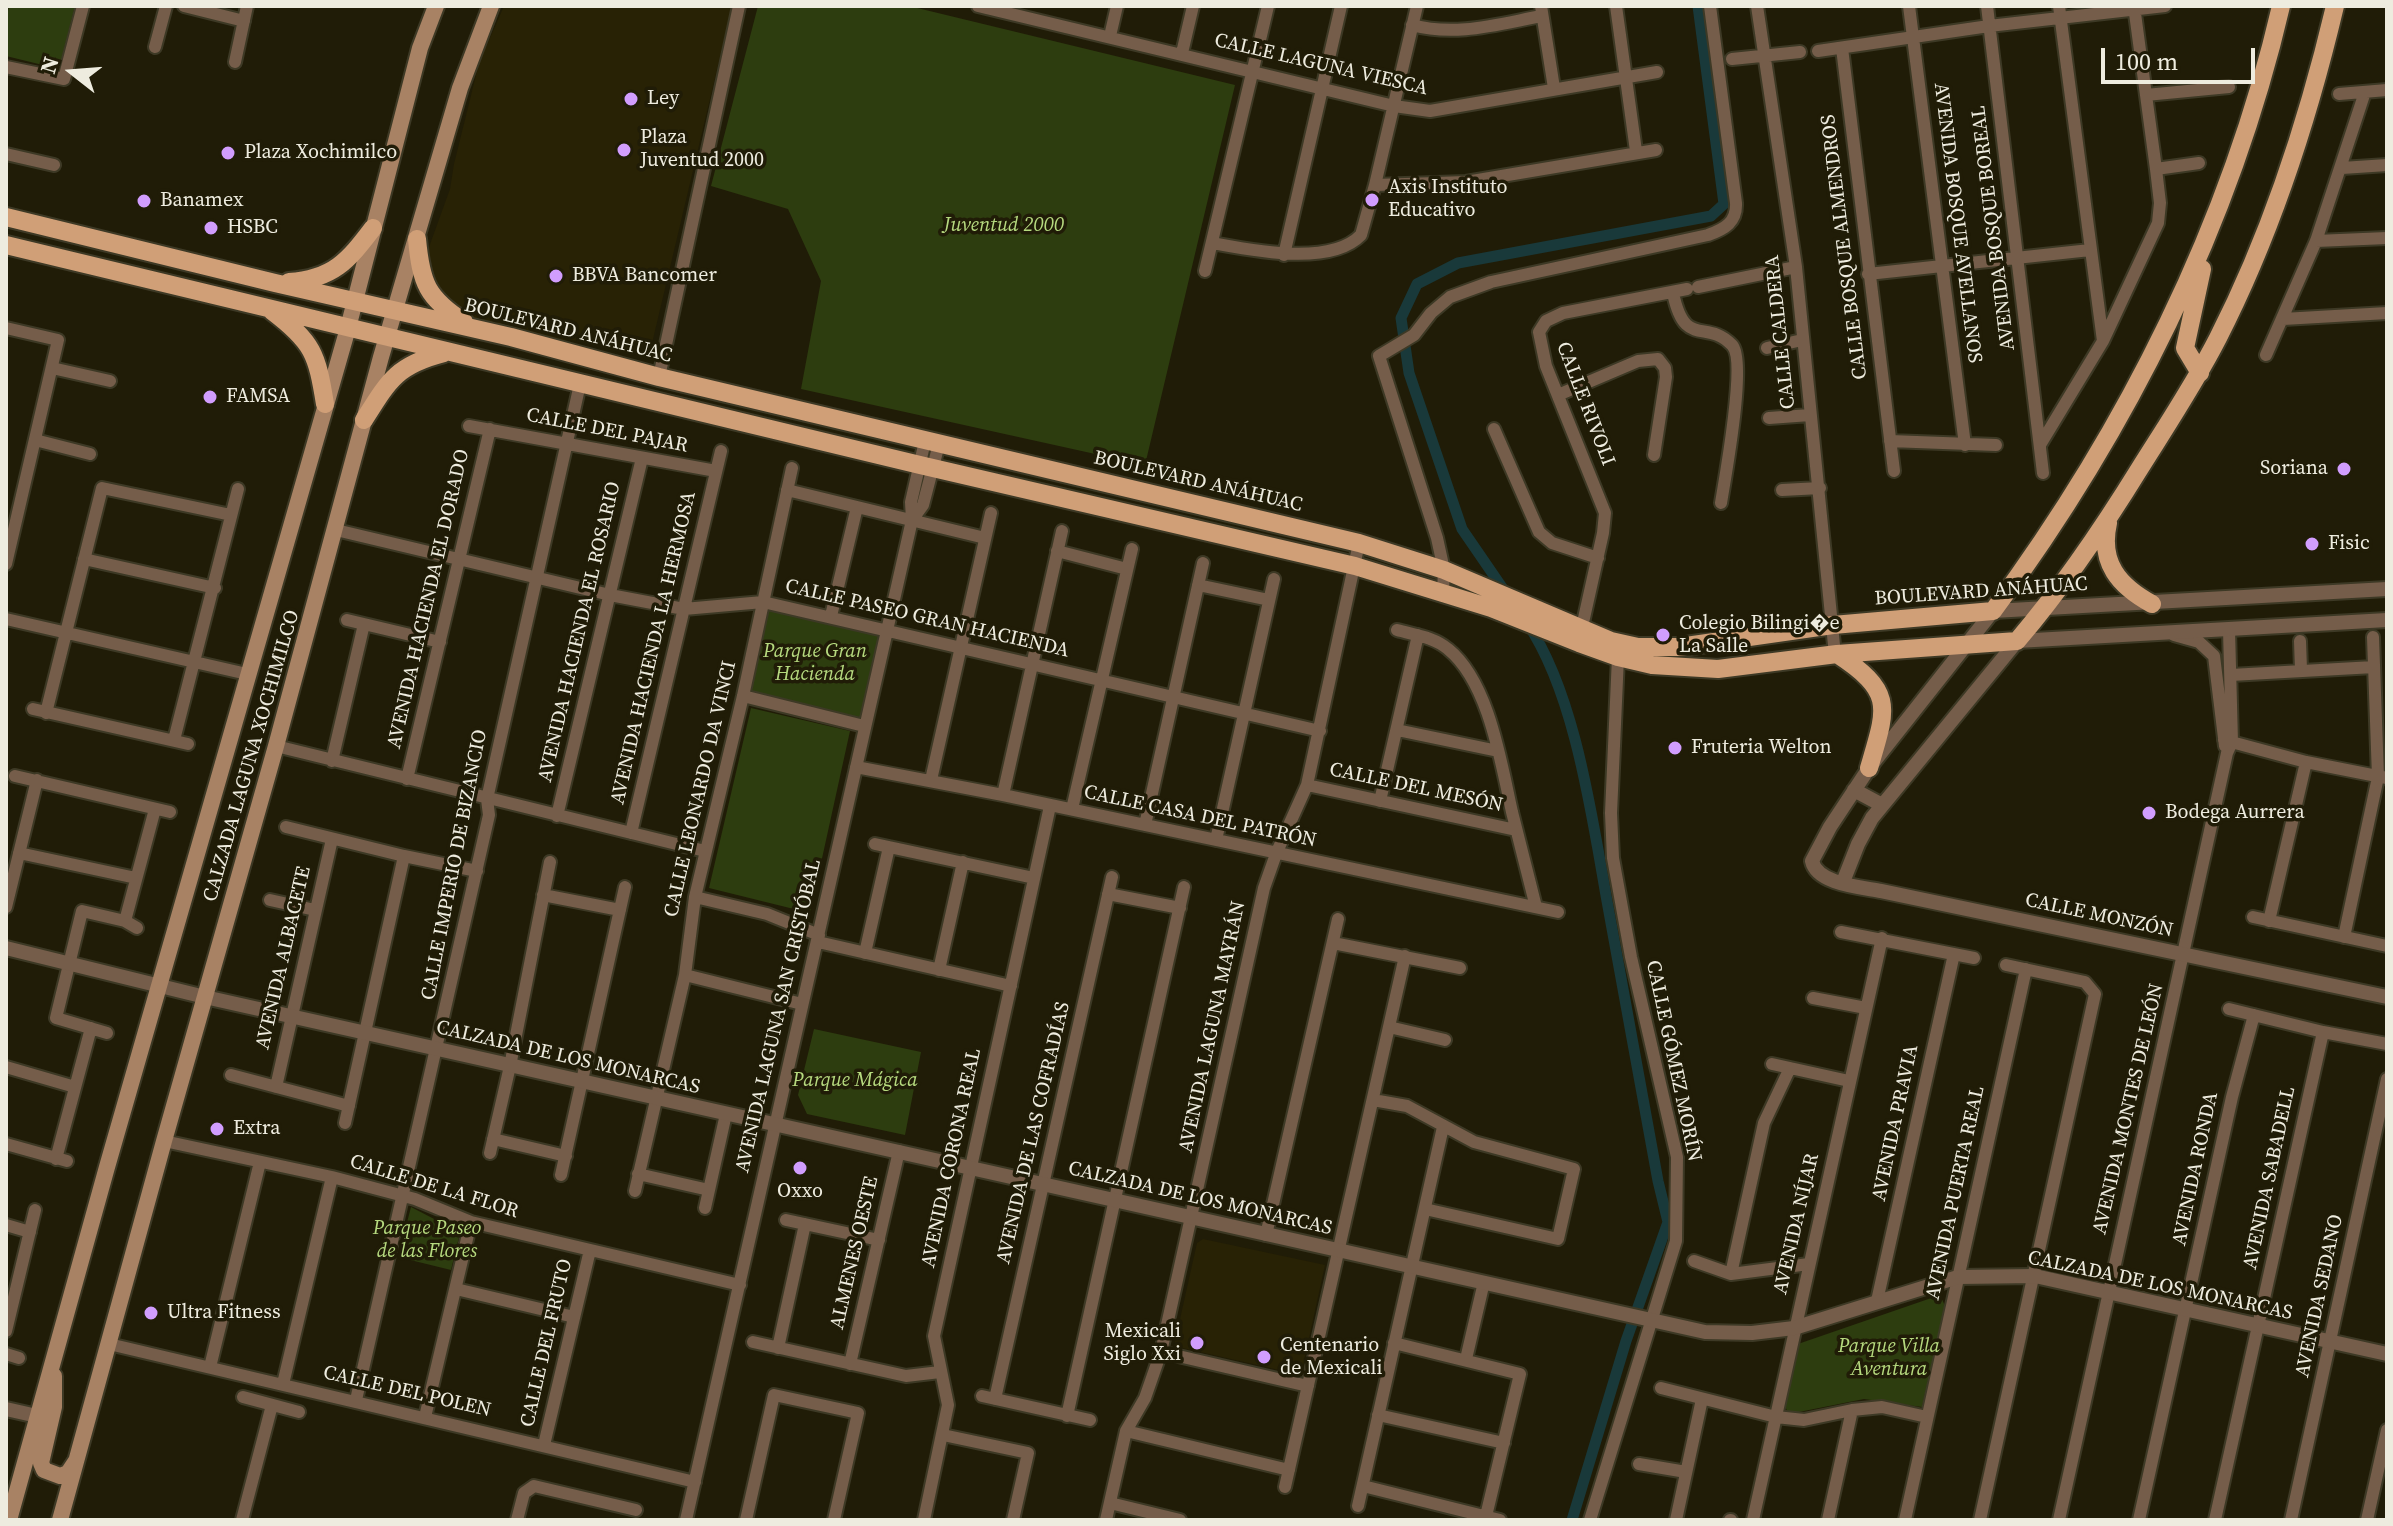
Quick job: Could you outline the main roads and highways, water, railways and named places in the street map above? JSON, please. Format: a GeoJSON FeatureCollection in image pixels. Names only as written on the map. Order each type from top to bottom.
{"type":"FeatureCollection","features":[{"type":"Feature","properties":{"kind":"main road","name":"CALZADA LAGUNA XOCHIMILCO"},"geometry":{"type":"LineString","coordinates":[[9,1520],[247,674],[348,328],[420,48],[436,6]]}},
{"type":"Feature","properties":{"kind":"main road"},"geometry":{"type":"LineString","coordinates":[[470,58],[484,6]]}},
{"type":"Feature","properties":{"kind":"main road","name":"CALZADA LAGUNA XOCHIMILCO"},"geometry":{"type":"LineString","coordinates":[[60,1520],[387,338],[470,58],[491,6]]}},
{"type":"Feature","properties":{"kind":"main road"},"geometry":{"type":"LineString","coordinates":[[2200,373],[2188,356],[2186,336],[2210,231],[2250,120],[2281,6]]}},
{"type":"Feature","properties":{"kind":"main road"},"geometry":{"type":"LineString","coordinates":[[2152,604],[2132,593],[2112,571],[2106,558],[2105,545],[2109,518],[2200,373],[2243,285],[2280,193],[2335,6]]}},
{"type":"Feature","properties":{"kind":"main road","name":"BOULEVARD ANÁHUAC"},"geometry":{"type":"LineString","coordinates":[[6,217],[395,312],[473,328],[659,377],[1359,543],[1444,570],[1518,602],[1618,657],[1652,665],[1691,669],[2017,641],[2046,607],[2109,518]]}},
{"type":"Feature","properties":{"kind":"main road"},"geometry":{"type":"LineString","coordinates":[[275,283],[311,281],[333,272],[353,255],[373,228]]}},
{"type":"Feature","properties":{"kind":"main road","name":"BOULEVARD ANÁHUAC"},"geometry":{"type":"LineString","coordinates":[[6,245],[926,467],[1355,566],[1491,608],[1538,627],[1620,644],[1664,648],[1833,625],[1993,611],[2063,510],[2109,435],[2149,363],[2210,231]]}},
{"type":"Feature","properties":{"kind":"main road"},"geometry":{"type":"LineString","coordinates":[[417,239],[420,269],[429,293],[443,309],[473,328]]}},
{"type":"Feature","properties":{"kind":"main road"},"geometry":{"type":"LineString","coordinates":[[38,253],[147,270],[160,266],[164,256]]}},
{"type":"Feature","properties":{"kind":"main road"},"geometry":{"type":"LineString","coordinates":[[266,307],[311,345],[325,404]]}},
{"type":"Feature","properties":{"kind":"main road"},"geometry":{"type":"LineString","coordinates":[[364,420],[387,384],[401,369],[423,358],[449,351]]}},
{"type":"Feature","properties":{"kind":"main road"},"geometry":{"type":"LineString","coordinates":[[580,384],[648,387],[659,377]]}},
{"type":"Feature","properties":{"kind":"main road"},"geometry":{"type":"LineString","coordinates":[[1836,655],[1869,676],[1881,698],[1881,725],[1869,768]]}},
{"type":"Feature","properties":{"kind":"main road"},"geometry":{"type":"LineString","coordinates":[[53,1363],[56,1389],[54,1407],[41,1463],[51,1475],[60,1476],[68,1473],[77,1459]]}},
{"type":"Feature","properties":{"kind":"waterway"},"geometry":{"type":"LineString","coordinates":[[1508,596],[1462,529],[1409,373],[1401,318],[1417,284],[1458,263],[1711,216],[1724,204],[1698,6]]}},
{"type":"Feature","properties":{"kind":"waterway"},"geometry":{"type":"LineString","coordinates":[[1527,623],[1558,684],[1579,757],[1668,1222],[1626,1341],[1572,1520]]}},
{"type":"Feature","properties":{"kind":"place","name":"Ley"},"geometry":{"type":"Point","coordinates":[631,99]}},
{"type":"Feature","properties":{"kind":"place","name":"Plaza Juventud 2000"},"geometry":{"type":"Point","coordinates":[624,150]}},
{"type":"Feature","properties":{"kind":"place","name":"Plaza Xochimilco"},"geometry":{"type":"Point","coordinates":[228,153]}},
{"type":"Feature","properties":{"kind":"place","name":"Axis Instituto Educativo"},"geometry":{"type":"Point","coordinates":[1372,200]}},
{"type":"Feature","properties":{"kind":"place","name":"Banamex"},"geometry":{"type":"Point","coordinates":[144,201]}},
{"type":"Feature","properties":{"kind":"place","name":"HSBC"},"geometry":{"type":"Point","coordinates":[211,228]}},
{"type":"Feature","properties":{"kind":"place","name":"BBVA Bancomer"},"geometry":{"type":"Point","coordinates":[556,276]}},
{"type":"Feature","properties":{"kind":"place","name":"FAMSA"},"geometry":{"type":"Point","coordinates":[210,397]}},
{"type":"Feature","properties":{"kind":"place","name":"Soriana"},"geometry":{"type":"Point","coordinates":[2344,469]}},
{"type":"Feature","properties":{"kind":"place","name":"Fisic"},"geometry":{"type":"Point","coordinates":[2312,544]}},
{"type":"Feature","properties":{"kind":"place","name":"Colegio Bilingi�e La Salle"},"geometry":{"type":"Point","coordinates":[1663,635]}},
{"type":"Feature","properties":{"kind":"place","name":"Fruteria Welton"},"geometry":{"type":"Point","coordinates":[1675,748]}},
{"type":"Feature","properties":{"kind":"place","name":"Bodega Aurrera"},"geometry":{"type":"Point","coordinates":[2149,813]}},
{"type":"Feature","properties":{"kind":"place","name":"Extra"},"geometry":{"type":"Point","coordinates":[217,1129]}},
{"type":"Feature","properties":{"kind":"place","name":"Oxxo"},"geometry":{"type":"Point","coordinates":[800,1168]}},
{"type":"Feature","properties":{"kind":"place","name":"Ultra Fitness"},"geometry":{"type":"Point","coordinates":[151,1313]}},
{"type":"Feature","properties":{"kind":"place","name":"Mexicali Siglo Xxi"},"geometry":{"type":"Point","coordinates":[1197,1343]}},
{"type":"Feature","properties":{"kind":"place","name":"Centenario de Mexicali"},"geometry":{"type":"Point","coordinates":[1264,1357]}},
{"type":"Feature","properties":{"kind":"park label","name":"Juventud 2000"},"geometry":{"type":"Point","coordinates":[1004,226]}},
{"type":"Feature","properties":{"kind":"park label","name":"Parque Gran Hacienda"},"geometry":{"type":"Point","coordinates":[815,664]}},
{"type":"Feature","properties":{"kind":"park label","name":"Parque Mágica"},"geometry":{"type":"Point","coordinates":[855,1081]}},
{"type":"Feature","properties":{"kind":"park label","name":"Parque Paseo de las Flores"},"geometry":{"type":"Point","coordinates":[427,1240]}},
{"type":"Feature","properties":{"kind":"park label","name":"Parque Villa Aventura"},"geometry":{"type":"Point","coordinates":[1889,1358]}}]}
